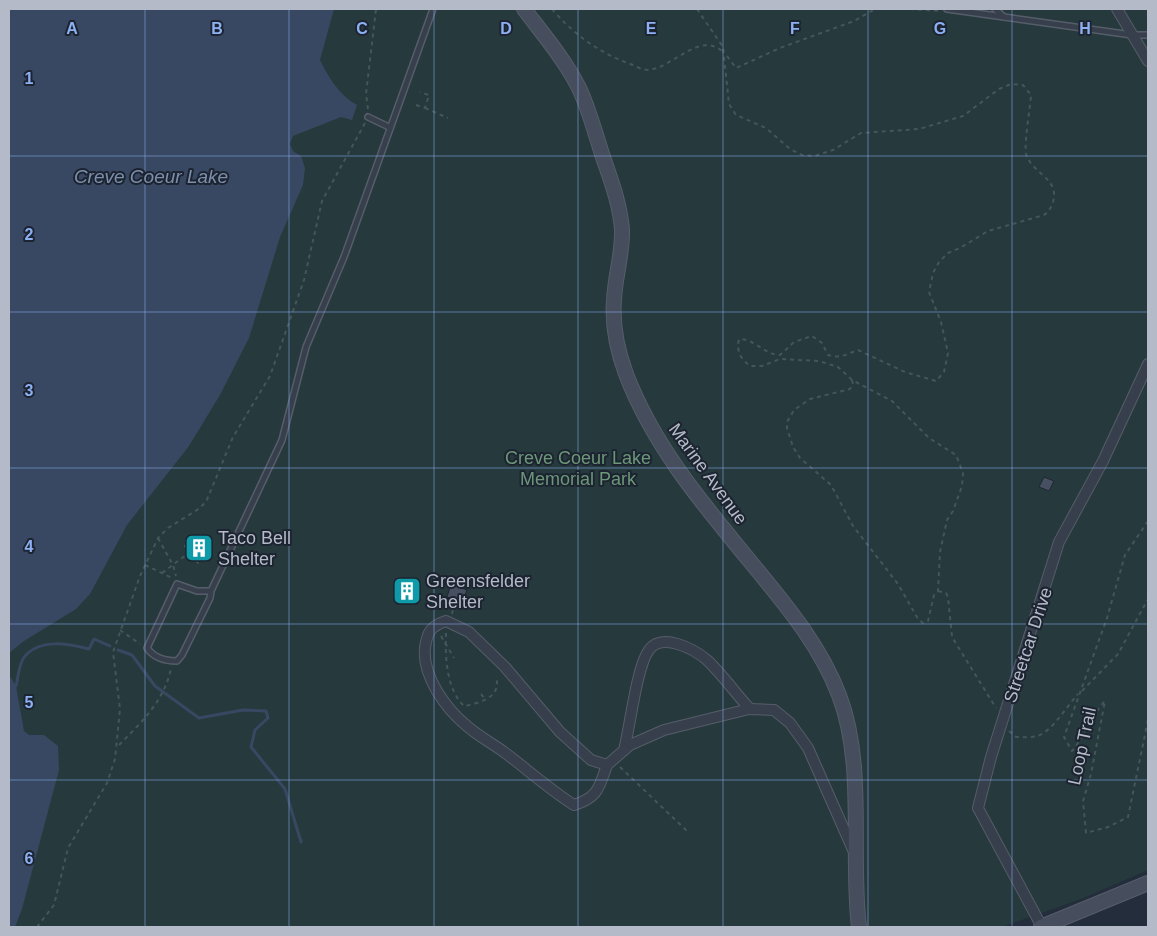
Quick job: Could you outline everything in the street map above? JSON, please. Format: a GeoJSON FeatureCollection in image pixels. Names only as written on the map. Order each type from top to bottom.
{"type":"FeatureCollection","features":[{"type":"Feature","properties":{"kind":"main road","name":"Marine Avenue"},"geometry":{"type":"LineString","coordinates":[[524,9],[564,63],[579,89],[619,208],[621,247],[614,299],[614,325],[618,350],[627,377],[652,430],[677,468],[789,608],[825,662],[838,694],[850,739],[855,803],[854,853],[860,927]]}},
{"type":"Feature","properties":{"kind":"main road"},"geometry":{"type":"LineString","coordinates":[[1042,927],[1148,884]]}},
{"type":"Feature","properties":{"kind":"street"},"geometry":{"type":"LineString","coordinates":[[1117,9],[1148,61]]}},
{"type":"Feature","properties":{"kind":"street","name":"Streetcar Drive"},"geometry":{"type":"LineString","coordinates":[[1042,927],[978,808],[1003,720],[1059,542],[1103,461],[1148,364]]}},
{"type":"Feature","properties":{"kind":"street"},"geometry":{"type":"LineString","coordinates":[[610,762],[591,760],[560,732],[505,667],[460,625],[449,622],[436,624],[428,632],[424,651],[428,672],[445,702],[466,726],[574,804],[590,800],[599,789],[610,762],[630,745],[664,730],[750,709],[774,710],[790,723],[808,748],[854,853]]}},
{"type":"Feature","properties":{"kind":"street"},"geometry":{"type":"LineString","coordinates":[[624,750],[640,675],[649,649],[661,642],[681,644],[706,660],[750,709]]}},
{"type":"Feature","properties":{"kind":"lane"},"geometry":{"type":"LineString","coordinates":[[211,591],[197,591],[177,584],[147,648],[150,653],[162,659],[172,661],[177,661],[182,656],[282,440],[306,347],[344,257],[433,9]]}},
{"type":"Feature","properties":{"kind":"lane"},"geometry":{"type":"LineString","coordinates":[[947,9],[977,10],[1004,17],[1132,35],[1148,34]]}},
{"type":"Feature","properties":{"kind":"lane"},"geometry":{"type":"LineString","coordinates":[[995,9],[1004,17]]}},
{"type":"Feature","properties":{"kind":"lane"},"geometry":{"type":"LineString","coordinates":[[368,117],[389,128]]}},
{"type":"Feature","properties":{"kind":"path"},"geometry":{"type":"LineString","coordinates":[[37,927],[54,905],[68,848],[107,783],[118,746],[120,709],[113,652],[144,565],[158,538],[168,528],[197,510],[206,502],[234,437],[270,376],[304,280],[322,201],[368,117],[366,94],[376,9]]}},
{"type":"Feature","properties":{"kind":"path"},"geometry":{"type":"LineString","coordinates":[[552,9],[582,38],[615,58],[646,70],[666,64],[705,44],[717,46],[736,68],[780,48],[854,21],[875,9]]}},
{"type":"Feature","properties":{"kind":"path"},"geometry":{"type":"LineString","coordinates":[[697,9],[723,46],[729,104],[736,115],[766,128],[790,149],[802,155],[815,156],[833,150],[861,133],[919,129],[963,116],[999,88],[1011,84],[1023,85],[1031,95],[1026,153],[1031,164],[1042,172],[1054,187],[1055,194],[1052,206],[1044,214],[988,230],[960,248],[948,253],[939,262],[933,273],[929,292],[941,322],[948,353],[944,372],[936,381],[905,372],[858,350],[840,357],[828,355],[822,343],[812,336],[794,342],[780,355],[774,355],[758,344],[739,339],[740,358],[750,366],[762,366],[780,360],[820,361],[838,367],[852,380],[892,402],[929,438],[956,455],[963,473],[962,486],[953,511],[947,520],[940,552],[938,591],[934,595],[928,621],[923,623],[898,584],[853,526],[830,485],[800,458],[793,447],[787,428],[787,422],[794,410],[810,399],[850,389],[853,387],[852,380]]}},
{"type":"Feature","properties":{"kind":"path"},"geometry":{"type":"LineString","coordinates":[[910,9],[934,12],[929,9]]}},
{"type":"Feature","properties":{"kind":"path"},"geometry":{"type":"LineString","coordinates":[[420,92],[429,95],[425,108]]}},
{"type":"Feature","properties":{"kind":"path"},"geometry":{"type":"LineString","coordinates":[[416,105],[448,118]]}},
{"type":"Feature","properties":{"kind":"path"},"geometry":{"type":"LineString","coordinates":[[938,591],[946,593],[948,597],[952,637],[1011,734],[1016,737],[1037,736],[1054,727],[1061,713],[1080,693],[1107,618],[1125,556],[1148,521]]}},
{"type":"Feature","properties":{"kind":"path"},"geometry":{"type":"LineString","coordinates":[[200,534],[213,552],[198,563],[191,553],[184,545],[200,534]]}},
{"type":"Feature","properties":{"kind":"path"},"geometry":{"type":"LineString","coordinates":[[158,538],[173,565],[177,584]]}},
{"type":"Feature","properties":{"kind":"path"},"geometry":{"type":"LineString","coordinates":[[162,574],[191,553]]}},
{"type":"Feature","properties":{"kind":"path"},"geometry":{"type":"LineString","coordinates":[[144,565],[177,584]]}},
{"type":"Feature","properties":{"kind":"path","name":"Loop Trail"},"geometry":{"type":"LineString","coordinates":[[1148,598],[1118,654],[1080,693],[1064,737],[1072,751],[1105,701],[1091,774],[1082,801],[1086,833],[1108,827],[1128,817],[1148,720]]}},
{"type":"Feature","properties":{"kind":"path"},"geometry":{"type":"LineString","coordinates":[[456,600],[446,630],[446,644],[449,674],[459,701],[464,706],[486,700],[494,693],[498,684],[496,677]]}},
{"type":"Feature","properties":{"kind":"path"},"geometry":{"type":"LineString","coordinates":[[436,624],[454,658]]}},
{"type":"Feature","properties":{"kind":"path"},"geometry":{"type":"LineString","coordinates":[[120,630],[147,648]]}},
{"type":"Feature","properties":{"kind":"path"},"geometry":{"type":"LineString","coordinates":[[118,746],[138,726],[160,699],[168,683],[172,661]]}},
{"type":"Feature","properties":{"kind":"path"},"geometry":{"type":"LineString","coordinates":[[481,694],[486,700]]}},
{"type":"Feature","properties":{"kind":"path"},"geometry":{"type":"LineString","coordinates":[[610,762],[686,831]]}},
{"type":"Feature","properties":{"kind":"green space","name":"Creve Coeur Lake Memorial Park"},"geometry":{"type":"Polygon","coordinates":[[[9,9],[1148,9],[1148,870],[1081,899],[1002,927],[9,927],[9,9]]]}},
{"type":"Feature","properties":{"kind":"water","name":"Creve Coeur Lake"},"geometry":{"type":"Polygon","coordinates":[[[9,9],[334,9],[320,60],[335,86],[357,105],[352,120],[341,117],[293,136],[290,144],[293,151],[301,156],[305,168],[303,185],[280,237],[249,338],[220,395],[189,446],[127,525],[90,594],[76,609],[24,641],[9,653],[9,9]]]}},
{"type":"Feature","properties":{"kind":"water"},"geometry":{"type":"Polygon","coordinates":[[[9,675],[16,686],[24,731],[29,735],[44,735],[58,746],[59,770],[22,909],[15,927],[9,927],[9,675]]]}},
{"type":"Feature","properties":{"kind":"building"},"geometry":{"type":"Polygon","coordinates":[[[1044,477],[1054,481],[1049,491],[1039,487],[1044,477]]]}},
{"type":"Feature","properties":{"kind":"building","name":"Taco Bell Shelter"},"geometry":{"type":"Polygon","coordinates":[[[199,536],[211,551],[199,561],[187,546],[199,536]]]}},
{"type":"Feature","properties":{"kind":"building","name":"Greensfelder Shelter"},"geometry":{"type":"Polygon","coordinates":[[[407,580],[416,583],[419,592],[416,601],[407,604],[398,601],[395,592],[398,583],[407,580]]]}},
{"type":"Feature","properties":{"kind":"building"},"geometry":{"type":"Polygon","coordinates":[[[451,584],[467,590],[462,603],[447,597],[451,584]]]}},
{"type":"Feature","properties":{"kind":"waterway"},"geometry":{"type":"LineString","coordinates":[[16,686],[23,659],[32,650],[39,647],[64,644],[89,649],[94,639],[110,646]]}},
{"type":"Feature","properties":{"kind":"waterway"},"geometry":{"type":"LineString","coordinates":[[118,650],[132,655],[155,686],[199,718],[243,710],[266,711],[268,718],[255,730],[251,747],[285,789],[301,842],[301,840]]}},
{"type":"Feature","properties":{"kind":"place","name":"Taco Bell Shelter"},"geometry":{"type":"Point","coordinates":[199,548]}},
{"type":"Feature","properties":{"kind":"place","name":"Greensfelder Shelter"},"geometry":{"type":"Point","coordinates":[407,591]}}]}
